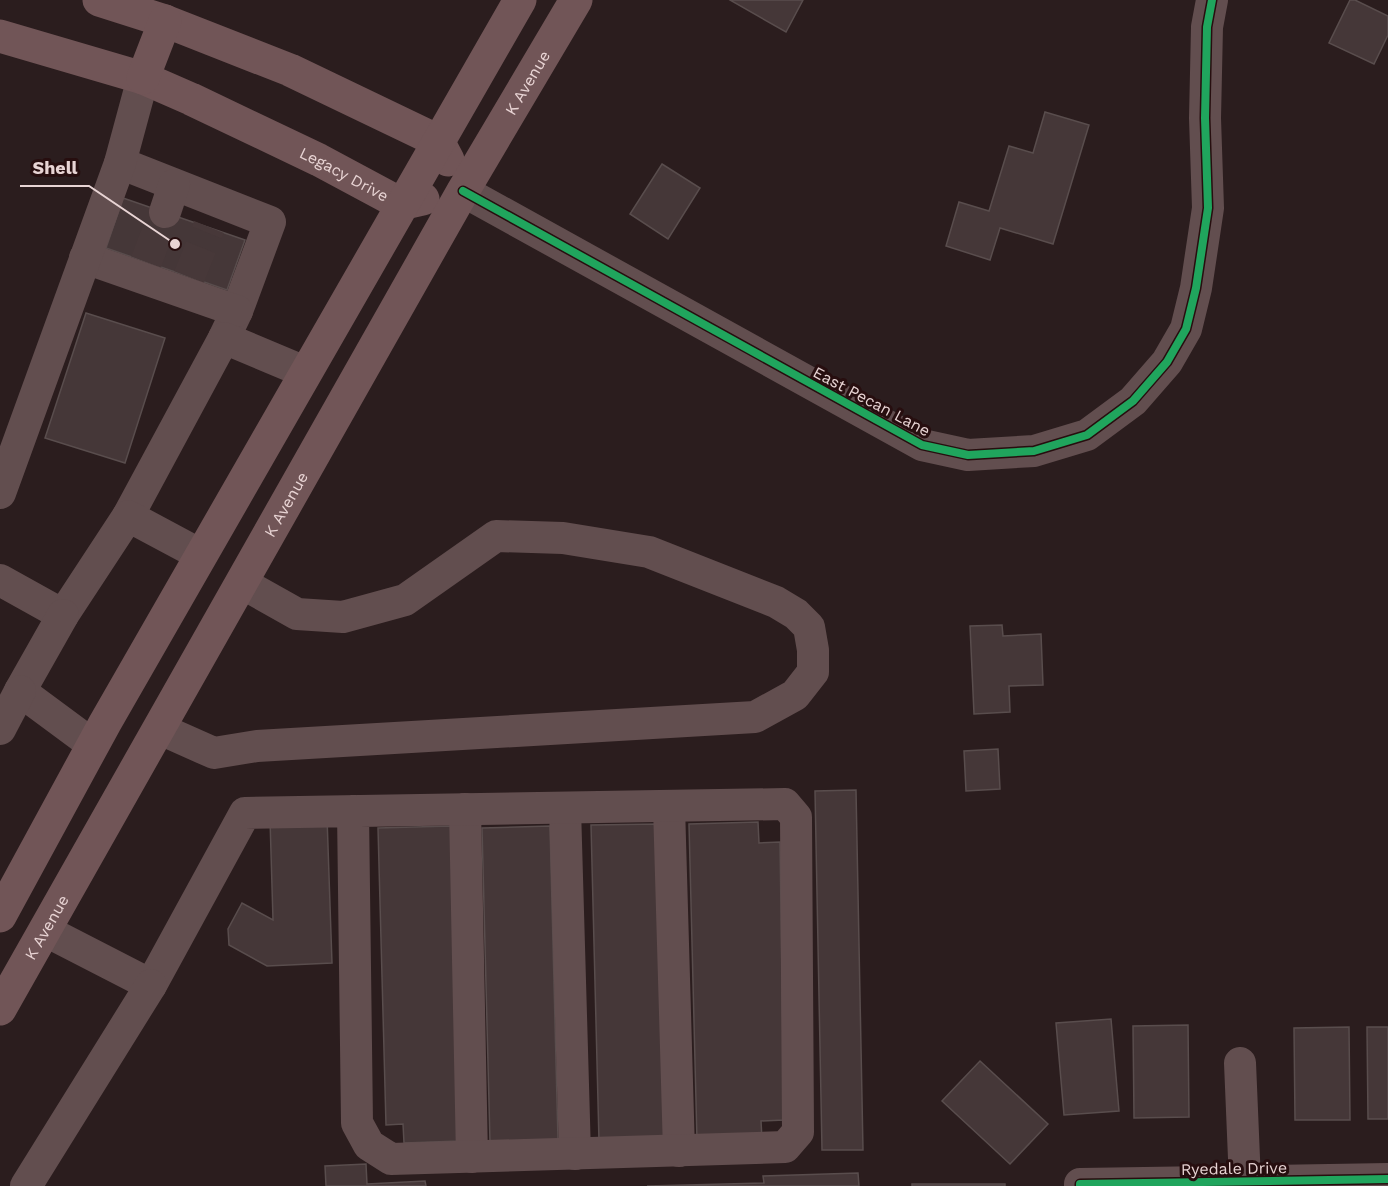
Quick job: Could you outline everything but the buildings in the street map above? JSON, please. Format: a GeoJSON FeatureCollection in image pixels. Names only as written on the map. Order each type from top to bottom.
{"type":"FeatureCollection","features":[{"type":"Feature","properties":{"kind":"main road"},"geometry":{"type":"LineString","coordinates":[[99,0],[165,21],[290,70],[438,141],[463,191]]}},
{"type":"Feature","properties":{"kind":"main road"},"geometry":{"type":"LineString","coordinates":[[46,932],[1,910],[305,372],[520,0]]}},
{"type":"Feature","properties":{"kind":"main road","name":"K Avenue"},"geometry":{"type":"LineString","coordinates":[[0,1009],[46,932],[463,191],[576,0]]}},
{"type":"Feature","properties":{"kind":"main road"},"geometry":{"type":"LineString","coordinates":[[142,78],[165,21]]}},
{"type":"Feature","properties":{"kind":"main road","name":"Legacy Drive"},"geometry":{"type":"LineString","coordinates":[[0,36],[142,78],[319,160],[401,204],[463,191]]}},
{"type":"Feature","properties":{"kind":"main road"},"geometry":{"type":"LineString","coordinates":[[201,555],[242,583]]}},
{"type":"Feature","properties":{"kind":"street","name":"East Pecan Lane"},"geometry":{"type":"LineString","coordinates":[[463,191],[922,445],[969,455],[1046,449],[1087,435],[1133,401],[1167,362],[1186,329],[1196,288],[1209,208],[1205,118],[1207,27],[1212,0]]}},
{"type":"Feature","properties":{"kind":"street"},"geometry":{"type":"LineString","coordinates":[[0,493],[120,163],[142,78]]}},
{"type":"Feature","properties":{"kind":"street"},"geometry":{"type":"LineString","coordinates":[[0,729],[63,615],[128,516],[230,325],[270,222],[213,215],[169,198],[120,163]]}},
{"type":"Feature","properties":{"kind":"street"},"geometry":{"type":"LineString","coordinates":[[86,258],[143,270],[187,285],[230,325],[305,372]]}},
{"type":"Feature","properties":{"kind":"street"},"geometry":{"type":"LineString","coordinates":[[128,516],[201,555]]}},
{"type":"Feature","properties":{"kind":"street"},"geometry":{"type":"LineString","coordinates":[[160,729],[214,753],[257,746],[755,717],[795,695],[813,672],[813,650],[809,627],[796,614],[776,602],[649,552],[563,538],[496,536],[405,600],[343,617],[297,614],[242,583]]}},
{"type":"Feature","properties":{"kind":"street"},"geometry":{"type":"LineString","coordinates":[[0,580],[63,615]]}},
{"type":"Feature","properties":{"kind":"street"},"geometry":{"type":"LineString","coordinates":[[20,691],[93,745]]}},
{"type":"Feature","properties":{"kind":"street"},"geometry":{"type":"LineString","coordinates":[[26,1186],[151,985],[245,813],[565,807],[784,804],[796,817],[798,1132],[785,1148],[391,1159],[369,1145],[357,1123],[353,811]]}},
{"type":"Feature","properties":{"kind":"street"},"geometry":{"type":"LineString","coordinates":[[669,806],[679,1150]]}},
{"type":"Feature","properties":{"kind":"street"},"geometry":{"type":"LineString","coordinates":[[565,807],[575,1154]]}},
{"type":"Feature","properties":{"kind":"street"},"geometry":{"type":"LineString","coordinates":[[465,809],[472,1157]]}},
{"type":"Feature","properties":{"kind":"street"},"geometry":{"type":"LineString","coordinates":[[46,932],[151,985]]}},
{"type":"Feature","properties":{"kind":"street"},"geometry":{"type":"LineString","coordinates":[[1240,1063],[1245,1182]]}},
{"type":"Feature","properties":{"kind":"street","name":"Ryedale Drive"},"geometry":{"type":"LineString","coordinates":[[1080,1185],[1388,1179]]}},
{"type":"Feature","properties":{"kind":"tunnel"},"geometry":{"type":"LineString","coordinates":[[146,262],[165,212]]}},
{"type":"Feature","properties":{"kind":"tunnel"},"geometry":{"type":"LineString","coordinates":[[189,277],[209,227]]}},
{"type":"Feature","properties":{"kind":"cycle path"},"geometry":{"type":"LineString","coordinates":[[463,191],[922,445],[968,455],[1034,451],[1087,435],[1133,401],[1167,362],[1186,329],[1196,288],[1208,208],[1205,118],[1207,27],[1212,0]]}},
{"type":"Feature","properties":{"kind":"cycle path"},"geometry":{"type":"LineString","coordinates":[[1080,1186],[1080,1184],[1388,1179]]}},
{"type":"Feature","properties":{"kind":"place","name":"Shell"},"geometry":{"type":"Point","coordinates":[175,244]}}]}
